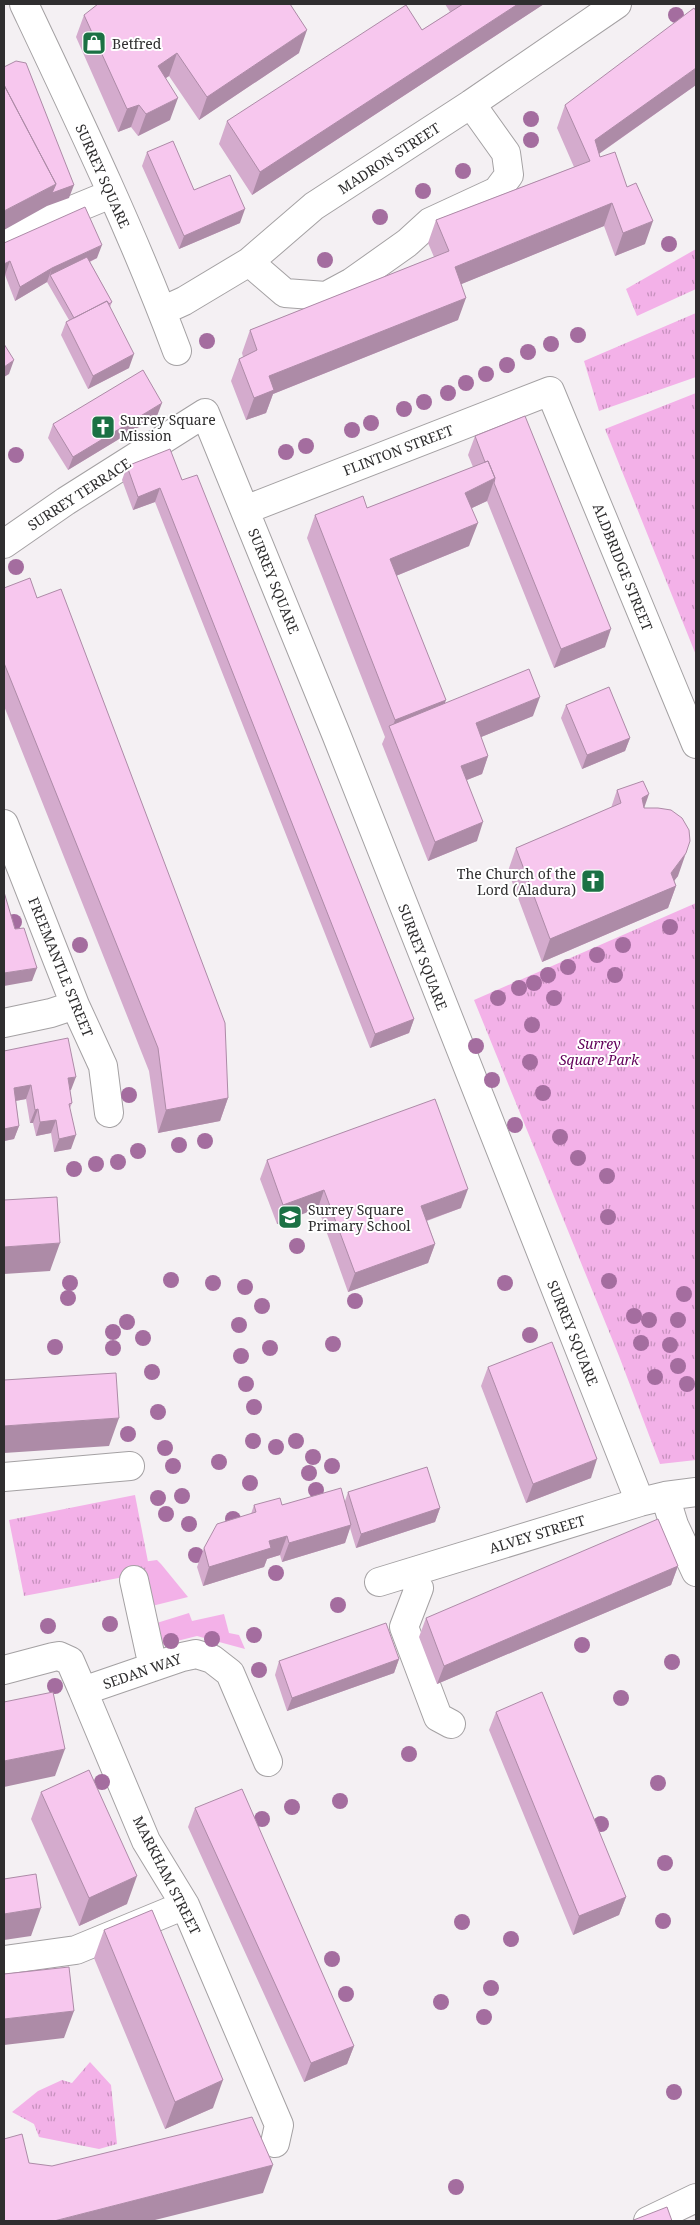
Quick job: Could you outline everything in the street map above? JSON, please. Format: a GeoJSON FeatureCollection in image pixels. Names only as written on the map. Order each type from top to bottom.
{"type":"FeatureCollection","features":[{"type":"Feature","properties":{"kind":"street","name":"SURREY SQUARE"},"geometry":{"type":"LineString","coordinates":[[24,4],[162,311],[177,351]]}},
{"type":"Feature","properties":{"kind":"street","name":"MADRON STREET"},"geometry":{"type":"LineString","coordinates":[[162,311],[184,301],[249,262],[314,206],[471,104],[617,4]]}},
{"type":"Feature","properties":{"kind":"street"},"geometry":{"type":"LineString","coordinates":[[249,262],[285,293],[326,296],[352,282],[407,243],[430,222],[497,191],[509,175],[506,153],[471,104]]}},
{"type":"Feature","properties":{"kind":"street"},"geometry":{"type":"LineString","coordinates":[[4,238],[110,194]]}},
{"type":"Feature","properties":{"kind":"street","name":"FLINTON STREET"},"geometry":{"type":"LineString","coordinates":[[245,510],[550,391]]}},
{"type":"Feature","properties":{"kind":"street","name":"ALDBRIDGE STREET"},"geometry":{"type":"LineString","coordinates":[[550,391],[696,744]]}},
{"type":"Feature","properties":{"kind":"street","name":"SURREY SQUARE"},"geometry":{"type":"LineString","coordinates":[[205,413],[652,1499],[674,1525],[696,1572]]}},
{"type":"Feature","properties":{"kind":"street","name":"SURREY TERRACE"},"geometry":{"type":"LineString","coordinates":[[4,544],[205,413]]}},
{"type":"Feature","properties":{"kind":"street","name":"FREEMANTLE STREET"},"geometry":{"type":"LineString","coordinates":[[4,824],[75,1005],[103,1066],[109,1112]]}},
{"type":"Feature","properties":{"kind":"street"},"geometry":{"type":"LineString","coordinates":[[4,1023],[51,1013],[75,1005]]}},
{"type":"Feature","properties":{"kind":"street"},"geometry":{"type":"LineString","coordinates":[[4,1477],[130,1466]]}},
{"type":"Feature","properties":{"kind":"street","name":"ALVEY STREET"},"geometry":{"type":"LineString","coordinates":[[379,1582],[652,1499],[696,1492]]}},
{"type":"Feature","properties":{"kind":"street"},"geometry":{"type":"LineString","coordinates":[[409,1573],[419,1588],[404,1627],[438,1717],[451,1724]]}},
{"type":"Feature","properties":{"kind":"street"},"geometry":{"type":"LineString","coordinates":[[134,1580],[153,1666]]}},
{"type":"Feature","properties":{"kind":"street","name":"SEDAN WAY"},"geometry":{"type":"LineString","coordinates":[[83,1691],[153,1666],[196,1654],[212,1658],[230,1673],[268,1762]]}},
{"type":"Feature","properties":{"kind":"street"},"geometry":{"type":"LineString","coordinates":[[4,1670],[59,1656],[70,1661],[83,1691]]}},
{"type":"Feature","properties":{"kind":"street","name":"MARKHAM STREET"},"geometry":{"type":"LineString","coordinates":[[83,1691],[146,1841],[184,1905],[279,2125],[275,2143]]}},
{"type":"Feature","properties":{"kind":"street"},"geometry":{"type":"LineString","coordinates":[[4,1960],[76,1950],[184,1905]]}},
{"type":"Feature","properties":{"kind":"street"},"geometry":{"type":"LineString","coordinates":[[648,2221],[696,2198]]}},
{"type":"Feature","properties":{"kind":"green space"},"geometry":{"type":"Polygon","coordinates":[[[696,249],[696,289],[637,316],[626,289],[696,249]]]}},
{"type":"Feature","properties":{"kind":"green space"},"geometry":{"type":"Polygon","coordinates":[[[696,313],[696,377],[599,411],[584,361],[696,313]]]}},
{"type":"Feature","properties":{"kind":"green space"},"geometry":{"type":"Polygon","coordinates":[[[696,393],[696,655],[605,429],[696,393]]]}},
{"type":"Feature","properties":{"kind":"green space","name":"Surrey Square Park"},"geometry":{"type":"Polygon","coordinates":[[[696,903],[696,1460],[660,1464],[619,1356],[474,1000],[696,903]]]}},
{"type":"Feature","properties":{"kind":"green space"},"geometry":{"type":"Polygon","coordinates":[[[135,1495],[150,1572],[24,1596],[9,1520],[135,1495]]]}},
{"type":"Feature","properties":{"kind":"green space"},"geometry":{"type":"Polygon","coordinates":[[[157,1560],[188,1597],[152,1606],[142,1562],[157,1560]]]}},
{"type":"Feature","properties":{"kind":"green space"},"geometry":{"type":"Polygon","coordinates":[[[189,1613],[192,1621],[224,1614],[229,1633],[239,1635],[245,1649],[197,1636],[153,1647],[147,1626],[189,1613]]]}},
{"type":"Feature","properties":{"kind":"green space"},"geometry":{"type":"Polygon","coordinates":[[[90,2062],[111,2085],[117,2144],[99,2149],[39,2137],[34,2124],[12,2112],[38,2091],[62,2080],[72,2083],[90,2062]]]}},
{"type":"Feature","properties":{"kind":"building"},"geometry":{"type":"Polygon","coordinates":[[[98,4],[290,4],[307,30],[207,97],[177,53],[158,66],[178,98],[146,114],[139,105],[127,109],[84,15],[98,4]]]}},
{"type":"Feature","properties":{"kind":"building"},"geometry":{"type":"Polygon","coordinates":[[[463,4],[518,4],[260,172],[227,121],[406,5],[422,30],[463,4]]]}},
{"type":"Feature","properties":{"kind":"building"},"geometry":{"type":"Polygon","coordinates":[[[694,8],[696,11],[696,68],[595,140],[600,157],[615,152],[627,187],[636,183],[653,221],[623,233],[612,203],[455,267],[466,298],[269,376],[274,390],[254,398],[239,359],[257,350],[250,330],[449,251],[436,220],[590,161],[565,105],[694,8]]]}},
{"type":"Feature","properties":{"kind":"building"},"geometry":{"type":"Polygon","coordinates":[[[16,61],[26,63],[74,185],[52,193],[56,184],[4,85],[4,67],[16,61]]]}},
{"type":"Feature","properties":{"kind":"building"},"geometry":{"type":"Polygon","coordinates":[[[4,85],[56,184],[4,211],[4,85]]]}},
{"type":"Feature","properties":{"kind":"building"},"geometry":{"type":"Polygon","coordinates":[[[173,141],[194,190],[230,175],[245,209],[184,236],[147,152],[173,141]]]}},
{"type":"Feature","properties":{"kind":"building"},"geometry":{"type":"Polygon","coordinates":[[[85,207],[102,245],[52,268],[20,287],[10,261],[4,264],[4,243],[85,207]]]}},
{"type":"Feature","properties":{"kind":"building"},"geometry":{"type":"Polygon","coordinates":[[[87,257],[112,302],[109,304],[107,301],[74,318],[50,275],[87,257]]]}},
{"type":"Feature","properties":{"kind":"building"},"geometry":{"type":"Polygon","coordinates":[[[107,301],[134,354],[93,376],[66,322],[107,301]]]}},
{"type":"Feature","properties":{"kind":"building"},"geometry":{"type":"Polygon","coordinates":[[[4,344],[14,360],[4,367],[4,344]]]}},
{"type":"Feature","properties":{"kind":"building","name":"Surrey Square Mission"},"geometry":{"type":"Polygon","coordinates":[[[143,370],[162,403],[73,457],[53,424],[143,370]]]}},
{"type":"Feature","properties":{"kind":"building"},"geometry":{"type":"Polygon","coordinates":[[[525,416],[611,629],[561,649],[494,483],[495,478],[488,461],[485,462],[475,436],[525,416]]]}},
{"type":"Feature","properties":{"kind":"building"},"geometry":{"type":"Polygon","coordinates":[[[170,449],[182,480],[197,475],[414,1019],[375,1034],[160,488],[138,497],[127,466],[170,449]]]}},
{"type":"Feature","properties":{"kind":"building"},"geometry":{"type":"Polygon","coordinates":[[[488,461],[495,478],[465,493],[478,523],[390,559],[446,700],[395,720],[315,515],[363,496],[367,508],[488,461]]]}},
{"type":"Feature","properties":{"kind":"building"},"geometry":{"type":"Polygon","coordinates":[[[30,578],[37,598],[61,589],[225,1023],[228,1098],[166,1110],[158,1048],[4,663],[4,588],[30,578]]]}},
{"type":"Feature","properties":{"kind":"building"},"geometry":{"type":"Polygon","coordinates":[[[529,669],[540,697],[476,723],[488,756],[461,766],[483,822],[435,842],[389,726],[529,669]]]}},
{"type":"Feature","properties":{"kind":"building"},"geometry":{"type":"Polygon","coordinates":[[[609,687],[630,738],[587,755],[566,705],[609,687]]]}},
{"type":"Feature","properties":{"kind":"building","name":"The Church of the Lord (Aladura)"},"geometry":{"type":"Polygon","coordinates":[[[643,781],[649,794],[642,798],[644,808],[671,810],[682,818],[689,830],[690,841],[686,853],[671,873],[676,886],[550,939],[516,848],[621,803],[617,790],[643,781]]]}},
{"type":"Feature","properties":{"kind":"building"},"geometry":{"type":"Polygon","coordinates":[[[4,892],[15,929],[24,928],[37,968],[4,973],[4,892]]]}},
{"type":"Feature","properties":{"kind":"building"},"geometry":{"type":"Polygon","coordinates":[[[68,1038],[76,1077],[68,1078],[72,1103],[69,1104],[76,1135],[59,1139],[56,1120],[40,1122],[38,1109],[35,1110],[31,1085],[14,1088],[19,1126],[4,1129],[4,1051],[68,1038]]]}},
{"type":"Feature","properties":{"kind":"building"},"geometry":{"type":"Polygon","coordinates":[[[435,1099],[468,1189],[421,1206],[435,1244],[355,1273],[324,1190],[283,1205],[267,1160],[435,1099]]]}},
{"type":"Feature","properties":{"kind":"building"},"geometry":{"type":"Polygon","coordinates":[[[57,1197],[60,1243],[4,1247],[4,1200],[57,1197]]]}},
{"type":"Feature","properties":{"kind":"building"},"geometry":{"type":"Polygon","coordinates":[[[552,1342],[597,1459],[533,1484],[488,1367],[552,1342]]]}},
{"type":"Feature","properties":{"kind":"building"},"geometry":{"type":"Polygon","coordinates":[[[116,1373],[119,1418],[4,1426],[4,1380],[116,1373]]]}},
{"type":"Feature","properties":{"kind":"building"},"geometry":{"type":"Polygon","coordinates":[[[427,1467],[440,1508],[361,1534],[348,1492],[427,1467]]]}},
{"type":"Feature","properties":{"kind":"building"},"geometry":{"type":"Polygon","coordinates":[[[341,1488],[351,1525],[289,1543],[287,1536],[269,1541],[271,1548],[209,1567],[204,1548],[217,1524],[256,1512],[254,1505],[280,1498],[282,1505],[341,1488]]]}},
{"type":"Feature","properties":{"kind":"building"},"geometry":{"type":"Polygon","coordinates":[[[658,1519],[678,1566],[444,1666],[426,1618],[658,1519]]]}},
{"type":"Feature","properties":{"kind":"building"},"geometry":{"type":"Polygon","coordinates":[[[386,1623],[399,1659],[292,1698],[279,1661],[386,1623]]]}},
{"type":"Feature","properties":{"kind":"building"},"geometry":{"type":"Polygon","coordinates":[[[53,1692],[65,1749],[4,1761],[4,1702],[53,1692]]]}},
{"type":"Feature","properties":{"kind":"building"},"geometry":{"type":"Polygon","coordinates":[[[542,1692],[626,1897],[579,1916],[496,1712],[542,1692]]]}},
{"type":"Feature","properties":{"kind":"building"},"geometry":{"type":"Polygon","coordinates":[[[89,1770],[137,1876],[89,1898],[41,1792],[89,1770]]]}},
{"type":"Feature","properties":{"kind":"building"},"geometry":{"type":"Polygon","coordinates":[[[242,1789],[354,2046],[311,2063],[195,1808],[242,1789]]]}},
{"type":"Feature","properties":{"kind":"building"},"geometry":{"type":"Polygon","coordinates":[[[36,1874],[41,1908],[4,1914],[4,1879],[36,1874]]]}},
{"type":"Feature","properties":{"kind":"building"},"geometry":{"type":"Polygon","coordinates":[[[152,1910],[223,2080],[175,2102],[104,1930],[152,1910]]]}},
{"type":"Feature","properties":{"kind":"building"},"geometry":{"type":"Polygon","coordinates":[[[69,1967],[74,2011],[4,2019],[4,1974],[69,1967]]]}},
{"type":"Feature","properties":{"kind":"building"},"geometry":{"type":"Polygon","coordinates":[[[252,2117],[273,2165],[54,2221],[4,2221],[4,2139],[22,2134],[29,2163],[52,2166],[252,2117]]]}},
{"type":"Feature","properties":{"kind":"building"},"geometry":{"type":"Polygon","coordinates":[[[667,2207],[672,2221],[631,2221],[667,2207]]]}},
{"type":"Feature","properties":{"kind":"place","name":"Betfred"},"geometry":{"type":"Point","coordinates":[94,43]}},
{"type":"Feature","properties":{"kind":"place","name":"Surrey Square Mission"},"geometry":{"type":"Point","coordinates":[103,427]}},
{"type":"Feature","properties":{"kind":"place","name":"The Church of the Lord (Aladura)"},"geometry":{"type":"Point","coordinates":[593,881]}},
{"type":"Feature","properties":{"kind":"place","name":"Surrey Square Primary School"},"geometry":{"type":"Point","coordinates":[290,1217]}}]}
